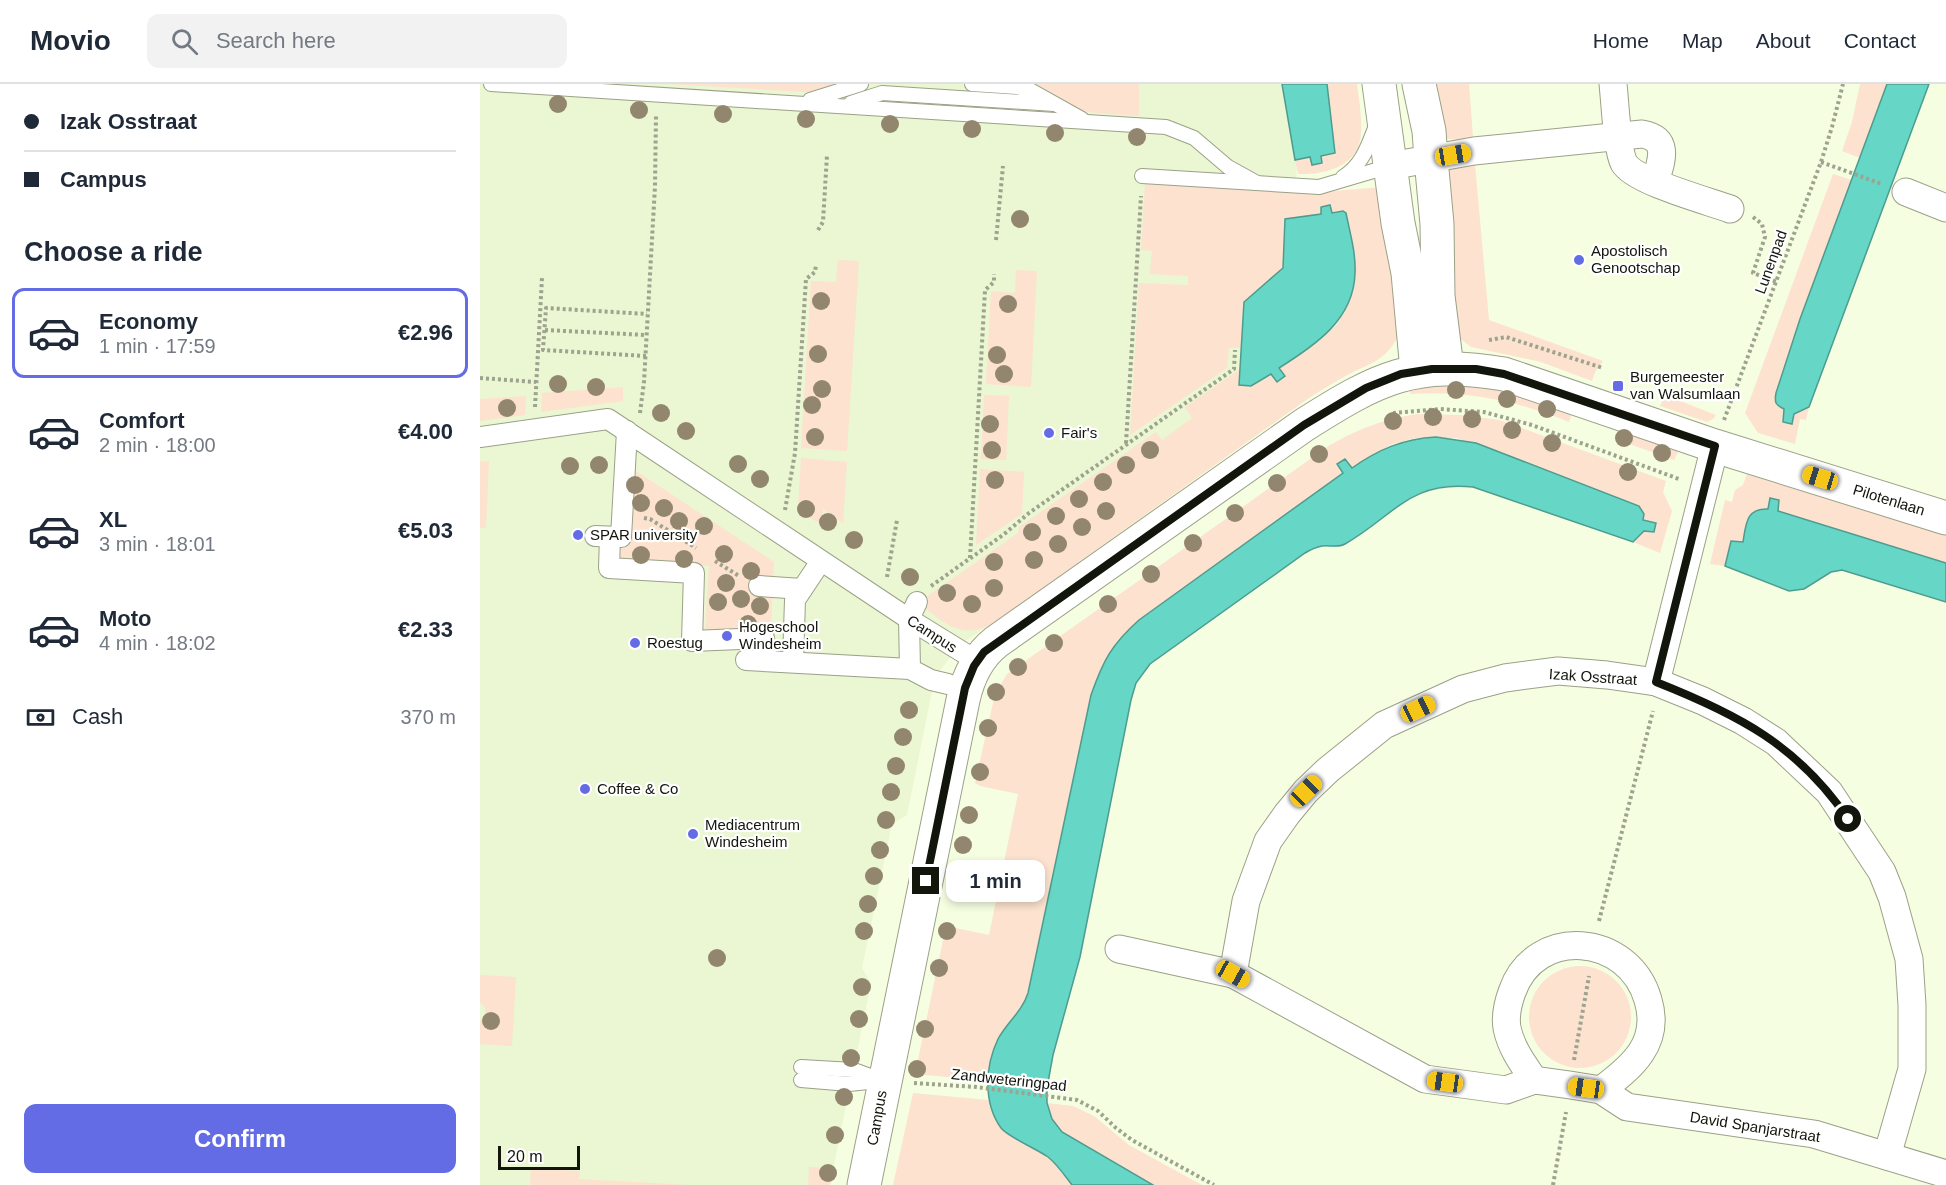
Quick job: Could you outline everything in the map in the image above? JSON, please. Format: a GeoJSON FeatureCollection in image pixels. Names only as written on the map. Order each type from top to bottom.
{"type":"FeatureCollection","features":[{"type":"Feature","properties":{"kind":"street"},"geometry":{"type":"LineString","coordinates":[[1419,84],[1429,131],[1437,224],[1438,296],[1432,370]]}},
{"type":"Feature","properties":{"kind":"street"},"geometry":{"type":"LineString","coordinates":[[1613,84],[1619,137],[1626,166],[1631,171],[1655,182],[1730,209]]}},
{"type":"Feature","properties":{"kind":"street"},"geometry":{"type":"LineString","coordinates":[[1381,97],[1398,223],[1432,370]]}},
{"type":"Feature","properties":{"kind":"street"},"geometry":{"type":"LineString","coordinates":[[1390,166],[1474,151],[1642,134],[1655,138],[1663,156],[1655,182]]}},
{"type":"Feature","properties":{"kind":"street"},"geometry":{"type":"LineString","coordinates":[[1906,192],[1946,208]]}},
{"type":"Feature","properties":{"kind":"street","name":"Pilotenlaan"},"geometry":{"type":"LineString","coordinates":[[1432,370],[1476,369],[1504,374],[1715,446],[1946,518]]}},
{"type":"Feature","properties":{"kind":"street"},"geometry":{"type":"LineString","coordinates":[[978,661],[984,652],[996,642],[1304,425],[1366,388],[1401,374],[1432,370]]}},
{"type":"Feature","properties":{"kind":"street","name":"Campus"},"geometry":{"type":"LineString","coordinates":[[480,437],[534,421],[608,419],[779,522],[821,561],[882,602],[913,611],[978,661],[965,688],[864,1185]]}},
{"type":"Feature","properties":{"kind":"street"},"geometry":{"type":"LineString","coordinates":[[632,435],[621,537],[603,537],[609,568],[694,573],[692,641],[764,638],[767,660]]}},
{"type":"Feature","properties":{"kind":"street","name":"Izak Osstraat"},"geometry":{"type":"LineString","coordinates":[[1656,682],[1715,446]]}},
{"type":"Feature","properties":{"kind":"street"},"geometry":{"type":"LineString","coordinates":[[793,661],[795,600],[821,561]]}},
{"type":"Feature","properties":{"kind":"street"},"geometry":{"type":"LineString","coordinates":[[759,586],[802,589]]}},
{"type":"Feature","properties":{"kind":"street"},"geometry":{"type":"LineString","coordinates":[[910,669],[913,611]]}},
{"type":"Feature","properties":{"kind":"street"},"geometry":{"type":"LineString","coordinates":[[746,660],[910,669],[931,680],[948,684]]}},
{"type":"Feature","properties":{"kind":"street","name":"Izak Osstraat"},"geometry":{"type":"LineString","coordinates":[[1233,974],[1246,901],[1268,842],[1306,791],[1328,770],[1384,725],[1463,689],[1505,678],[1558,671],[1656,682],[1723,711],[1776,742],[1829,792],[1882,872],[1892,897],[1910,959],[1912,1005],[1912,1069],[1887,1156]]}},
{"type":"Feature","properties":{"kind":"street"},"geometry":{"type":"LineString","coordinates":[[1534,1080],[1513,1048],[1507,1027],[1508,1004],[1515,983],[1529,965],[1548,952],[1569,945],[1593,946],[1613,953],[1631,967],[1644,986],[1651,1007],[1650,1030],[1643,1052],[1629,1070],[1601,1090]]}},
{"type":"Feature","properties":{"kind":"street"},"geometry":{"type":"LineString","coordinates":[[1119,949],[1233,974]]}},
{"type":"Feature","properties":{"kind":"street","name":"David Spanjarstraat"},"geometry":{"type":"LineString","coordinates":[[1233,974],[1425,1079],[1506,1090],[1534,1080],[1601,1090],[1627,1107],[1814,1134],[1946,1174]]}},
{"type":"Feature","properties":{"kind":"lane"},"geometry":{"type":"LineString","coordinates":[[491,84],[1149,125],[1180,131],[1194,138],[1233,171],[1257,183]]}},
{"type":"Feature","properties":{"kind":"lane"},"geometry":{"type":"LineString","coordinates":[[802,102],[861,84]]}},
{"type":"Feature","properties":{"kind":"lane"},"geometry":{"type":"LineString","coordinates":[[972,84],[1030,90],[1086,122]]}},
{"type":"Feature","properties":{"kind":"lane"},"geometry":{"type":"LineString","coordinates":[[844,106],[882,93],[1054,104]]}},
{"type":"Feature","properties":{"kind":"lane"},"geometry":{"type":"LineString","coordinates":[[1336,181],[1348,174],[1365,154],[1381,97]]}},
{"type":"Feature","properties":{"kind":"lane"},"geometry":{"type":"LineString","coordinates":[[1142,176],[1319,187],[1390,166]]}},
{"type":"Feature","properties":{"kind":"lane"},"geometry":{"type":"LineString","coordinates":[[801,1074],[854,1070],[884,1081]]}},
{"type":"Feature","properties":{"kind":"path","name":"Lunenpad"},"geometry":{"type":"LineString","coordinates":[[1715,446],[1821,162],[1843,84]]}},
{"type":"Feature","properties":{"kind":"path"},"geometry":{"type":"LineString","coordinates":[[632,435],[646,356],[655,186],[656,94]]}},
{"type":"Feature","properties":{"kind":"path"},"geometry":{"type":"LineString","coordinates":[[818,230],[823,222],[827,156]]}},
{"type":"Feature","properties":{"kind":"path"},"geometry":{"type":"LineString","coordinates":[[1821,162],[1906,192]]}},
{"type":"Feature","properties":{"kind":"path"},"geometry":{"type":"LineString","coordinates":[[996,240],[1003,166]]}},
{"type":"Feature","properties":{"kind":"path"},"geometry":{"type":"LineString","coordinates":[[1126,444],[1142,176]]}},
{"type":"Feature","properties":{"kind":"path"},"geometry":{"type":"LineString","coordinates":[[1730,209],[1754,218],[1762,224],[1765,237],[1753,273],[1777,282]]}},
{"type":"Feature","properties":{"kind":"path"},"geometry":{"type":"LineString","coordinates":[[779,522],[795,453],[806,279],[815,272],[816,264]]}},
{"type":"Feature","properties":{"kind":"path"},"geometry":{"type":"LineString","coordinates":[[970,559],[985,290],[994,282],[994,274]]}},
{"type":"Feature","properties":{"kind":"path"},"geometry":{"type":"LineString","coordinates":[[534,421],[542,278]]}},
{"type":"Feature","properties":{"kind":"path"},"geometry":{"type":"LineString","coordinates":[[646,356],[543,350],[546,308],[647,314]]}},
{"type":"Feature","properties":{"kind":"path"},"geometry":{"type":"LineString","coordinates":[[544,330],[646,335]]}},
{"type":"Feature","properties":{"kind":"path"},"geometry":{"type":"LineString","coordinates":[[913,611],[926,590],[1003,535],[1029,513],[1234,369],[1235,350]]}},
{"type":"Feature","properties":{"kind":"path"},"geometry":{"type":"LineString","coordinates":[[480,378],[536,381]]}},
{"type":"Feature","properties":{"kind":"path"},"geometry":{"type":"LineString","coordinates":[[1384,416],[1429,409],[1484,412],[1532,425],[1703,488]]}},
{"type":"Feature","properties":{"kind":"path"},"geometry":{"type":"LineString","coordinates":[[882,602],[897,520]]}},
{"type":"Feature","properties":{"kind":"path"},"geometry":{"type":"LineString","coordinates":[[1553,1185],[1593,946],[1655,704],[1656,682]]}},
{"type":"Feature","properties":{"kind":"path","name":"Zandweteringpad"},"geometry":{"type":"LineString","coordinates":[[884,1081],[976,1087],[1077,1100],[1087,1104],[1132,1140],[1214,1185]]}},
{"type":"Feature","properties":{"kind":"shaded area","name":"Hogeschool Windesheim"},"geometry":{"type":"Polygon","coordinates":[[[480,84],[1284,84],[1296,155],[1298,225],[1294,407],[959,646],[935,677],[907,815],[892,824],[862,968],[871,983],[830,1185],[480,1185],[480,84]]]}},
{"type":"Feature","properties":{"kind":"shaded area"},"geometry":{"type":"Polygon","coordinates":[[[668,84],[838,84],[806,92],[668,84]]]}},
{"type":"Feature","properties":{"kind":"shaded area"},"geometry":{"type":"Polygon","coordinates":[[[1036,84],[1139,84],[1139,116],[1082,111],[1036,84]]]}},
{"type":"Feature","properties":{"kind":"shaded area"},"geometry":{"type":"Polygon","coordinates":[[[1327,84],[1357,84],[1361,120],[1359,144],[1355,153],[1340,166],[1320,173],[1298,174],[1295,160],[1310,157],[1312,165],[1322,163],[1321,156],[1334,153],[1327,84]]]}},
{"type":"Feature","properties":{"kind":"shaded area"},"geometry":{"type":"Polygon","coordinates":[[[1437,84],[1469,84],[1473,137],[1471,139],[1442,138],[1437,84]]]}},
{"type":"Feature","properties":{"kind":"shaded area"},"geometry":{"type":"Polygon","coordinates":[[[1860,84],[1887,84],[1860,158],[1842,151],[1852,122],[1860,84]]]}},
{"type":"Feature","properties":{"kind":"shaded area"},"geometry":{"type":"Polygon","coordinates":[[[1475,164],[1489,320],[1603,361],[1592,381],[1541,362],[1471,347],[1458,337],[1453,329],[1448,171],[1458,166],[1475,164]]]}},
{"type":"Feature","properties":{"kind":"shaded area"},"geometry":{"type":"Polygon","coordinates":[[[1833,174],[1852,180],[1800,319],[1774,400],[1784,409],[1783,422],[1809,407],[1806,420],[1800,419],[1795,444],[1758,433],[1745,413],[1833,174]]]}},
{"type":"Feature","properties":{"kind":"shaded area"},"geometry":{"type":"Polygon","coordinates":[[[1145,183],[1321,192],[1382,187],[1398,336],[1387,352],[1374,362],[1309,398],[989,626],[969,630],[953,627],[922,606],[929,595],[1018,533],[1019,527],[1156,432],[1162,440],[1192,418],[1185,407],[1240,369],[1239,385],[1252,386],[1271,373],[1278,382],[1285,376],[1279,368],[1322,339],[1337,324],[1355,272],[1346,213],[1343,211],[1331,213],[1330,205],[1321,207],[1322,214],[1306,216],[1283,268],[1244,302],[1241,348],[1229,348],[1227,368],[1130,435],[1139,283],[1188,285],[1188,276],[1150,274],[1152,251],[1141,250],[1145,183]]]}},
{"type":"Feature","properties":{"kind":"shaded area"},"geometry":{"type":"Polygon","coordinates":[[[838,260],[859,261],[847,451],[801,448],[811,281],[836,282],[838,260]]]}},
{"type":"Feature","properties":{"kind":"shaded area"},"geometry":{"type":"Polygon","coordinates":[[[1016,270],[1037,271],[1031,387],[986,384],[991,291],[1015,293],[1016,270]]]}},
{"type":"Feature","properties":{"kind":"shaded area"},"geometry":{"type":"Polygon","coordinates":[[[1443,384],[1503,388],[1573,411],[1569,422],[1531,408],[1492,399],[1452,394],[1411,394],[1409,391],[1443,384]]]}},
{"type":"Feature","properties":{"kind":"shaded area"},"geometry":{"type":"Polygon","coordinates":[[[623,387],[623,401],[541,412],[542,393],[623,387]]]}},
{"type":"Feature","properties":{"kind":"shaded area"},"geometry":{"type":"Polygon","coordinates":[[[984,395],[1009,396],[1006,460],[981,459],[984,395]]]}},
{"type":"Feature","properties":{"kind":"shaded area"},"geometry":{"type":"Polygon","coordinates":[[[1665,395],[1716,415],[1707,422],[1660,406],[1665,395]]]}},
{"type":"Feature","properties":{"kind":"shaded area"},"geometry":{"type":"Polygon","coordinates":[[[526,396],[525,415],[480,421],[480,399],[526,396]]]}},
{"type":"Feature","properties":{"kind":"shaded area"},"geometry":{"type":"Polygon","coordinates":[[[1417,414],[1460,415],[1500,420],[1666,481],[1663,492],[1672,511],[1660,553],[1633,542],[1656,523],[1643,520],[1457,438],[1415,438],[1393,444],[1352,468],[1337,464],[1343,473],[1139,620],[1121,637],[1104,663],[1091,695],[1025,1004],[999,1038],[989,1081],[915,1074],[946,926],[989,935],[1018,794],[975,783],[995,694],[1007,674],[1330,445],[1372,425],[1417,414]]]}},
{"type":"Feature","properties":{"kind":"shaded area"},"geometry":{"type":"Polygon","coordinates":[[[1626,430],[1679,450],[1674,460],[1621,441],[1626,430]]]}},
{"type":"Feature","properties":{"kind":"shaded area"},"geometry":{"type":"Polygon","coordinates":[[[801,458],[847,462],[843,523],[823,509],[822,525],[798,510],[801,458]]]}},
{"type":"Feature","properties":{"kind":"shaded area"},"geometry":{"type":"Polygon","coordinates":[[[489,461],[486,528],[480,528],[480,462],[489,461]]]}},
{"type":"Feature","properties":{"kind":"shaded area"},"geometry":{"type":"Polygon","coordinates":[[[630,467],[774,562],[771,626],[705,631],[709,566],[619,560],[630,467]]]}},
{"type":"Feature","properties":{"kind":"shaded area"},"geometry":{"type":"Polygon","coordinates":[[[980,469],[1024,472],[1022,514],[976,545],[980,469]]]}},
{"type":"Feature","properties":{"kind":"shaded area"},"geometry":{"type":"Polygon","coordinates":[[[1747,474],[1946,534],[1946,563],[1768,509],[1755,511],[1751,515],[1743,542],[1731,542],[1725,566],[1710,564],[1725,500],[1732,502],[1735,490],[1743,485],[1747,474]]]}},
{"type":"Feature","properties":{"kind":"shaded area"},"geometry":{"type":"Polygon","coordinates":[[[1580,966],[1599,970],[1616,981],[1627,998],[1631,1017],[1627,1036],[1616,1053],[1599,1064],[1580,1068],[1561,1064],[1544,1053],[1533,1036],[1529,1017],[1533,998],[1544,981],[1561,970],[1580,966]]]}},
{"type":"Feature","properties":{"kind":"shaded area"},"geometry":{"type":"Polygon","coordinates":[[[480,975],[516,977],[512,1046],[480,1044],[480,1021],[485,1014],[485,1008],[480,1002],[480,975]]]}},
{"type":"Feature","properties":{"kind":"shaded area"},"geometry":{"type":"Polygon","coordinates":[[[913,1093],[988,1100],[1002,1129],[1050,1158],[1072,1185],[893,1185],[913,1093]]]}},
{"type":"Feature","properties":{"kind":"shaded area"},"geometry":{"type":"Polygon","coordinates":[[[1047,1103],[1073,1106],[1094,1116],[1129,1145],[1202,1185],[1153,1185],[1062,1132],[1052,1119],[1047,1103]]]}},
{"type":"Feature","properties":{"kind":"shaded area"},"geometry":{"type":"Polygon","coordinates":[[[809,1167],[834,1168],[830,1185],[808,1185],[809,1167]]]}},
{"type":"Feature","properties":{"kind":"shaded area"},"geometry":{"type":"Polygon","coordinates":[[[531,1169],[580,1171],[579,1179],[689,1185],[530,1185],[531,1169]]]}},
{"type":"Feature","properties":{"kind":"water"},"geometry":{"type":"Polygon","coordinates":[[[1282,84],[1327,84],[1335,153],[1321,156],[1322,163],[1312,165],[1310,157],[1295,160],[1282,84]]]}},
{"type":"Feature","properties":{"kind":"water"},"geometry":{"type":"Polygon","coordinates":[[[1887,84],[1929,84],[1809,407],[1794,414],[1792,424],[1783,422],[1784,409],[1776,403],[1776,393],[1800,319],[1887,84]]]}},
{"type":"Feature","properties":{"kind":"water"},"geometry":{"type":"Polygon","coordinates":[[[1330,205],[1332,213],[1343,211],[1346,213],[1355,258],[1353,290],[1348,305],[1330,330],[1318,341],[1279,368],[1285,376],[1277,382],[1271,374],[1251,386],[1239,385],[1244,302],[1283,268],[1285,219],[1321,214],[1321,207],[1330,205]]]}},
{"type":"Feature","properties":{"kind":"water"},"geometry":{"type":"Polygon","coordinates":[[[1436,437],[1476,443],[1639,506],[1644,514],[1643,520],[1656,523],[1654,532],[1644,531],[1633,542],[1473,487],[1451,486],[1433,489],[1404,502],[1345,544],[1320,546],[1305,553],[1150,664],[1136,683],[1131,700],[1080,957],[1053,1055],[1047,1088],[1047,1103],[1052,1119],[1062,1132],[1153,1185],[1072,1185],[1048,1157],[1001,1128],[991,1107],[988,1072],[998,1039],[1022,1006],[1028,993],[1091,695],[1104,663],[1121,637],[1139,620],[1343,473],[1337,464],[1345,459],[1352,468],[1392,446],[1436,437]]]}},
{"type":"Feature","properties":{"kind":"water"},"geometry":{"type":"Polygon","coordinates":[[[1770,498],[1779,500],[1778,511],[1946,563],[1946,602],[1842,570],[1831,572],[1804,589],[1789,591],[1725,566],[1731,541],[1743,542],[1748,518],[1755,511],[1768,509],[1770,498]]]}},
{"type":"Feature","properties":{"kind":"place","name":"Apostolisch Genootschap"},"geometry":{"type":"Point","coordinates":[1579,260]}},
{"type":"Feature","properties":{"kind":"place","name":"Burgemeester van Walsumlaan"},"geometry":{"type":"Point","coordinates":[1618,386]}},
{"type":"Feature","properties":{"kind":"place","name":"Fair's"},"geometry":{"type":"Point","coordinates":[1049,433]}},
{"type":"Feature","properties":{"kind":"place","name":"SPAR university"},"geometry":{"type":"Point","coordinates":[578,535]}},
{"type":"Feature","properties":{"kind":"place","name":"Hogeschool Windesheim"},"geometry":{"type":"Point","coordinates":[727,636]}},
{"type":"Feature","properties":{"kind":"place","name":"Roestug"},"geometry":{"type":"Point","coordinates":[635,643]}},
{"type":"Feature","properties":{"kind":"place","name":"Coffee & Co"},"geometry":{"type":"Point","coordinates":[585,789]}},
{"type":"Feature","properties":{"kind":"place","name":"Mediacentrum Windesheim"},"geometry":{"type":"Point","coordinates":[693,834]}},
{"type":"Feature","properties":{"kind":"route"},"geometry":{"type":"LineString","coordinates":[[926,881],[965,688],[974,666],[984,652],[1304,425],[1366,388],[1401,374],[1432,369],[1476,369],[1504,374],[1715,446],[1656,682],[1704,701],[1743,721],[1776,742],[1829,792],[1848,819]]}}]}
